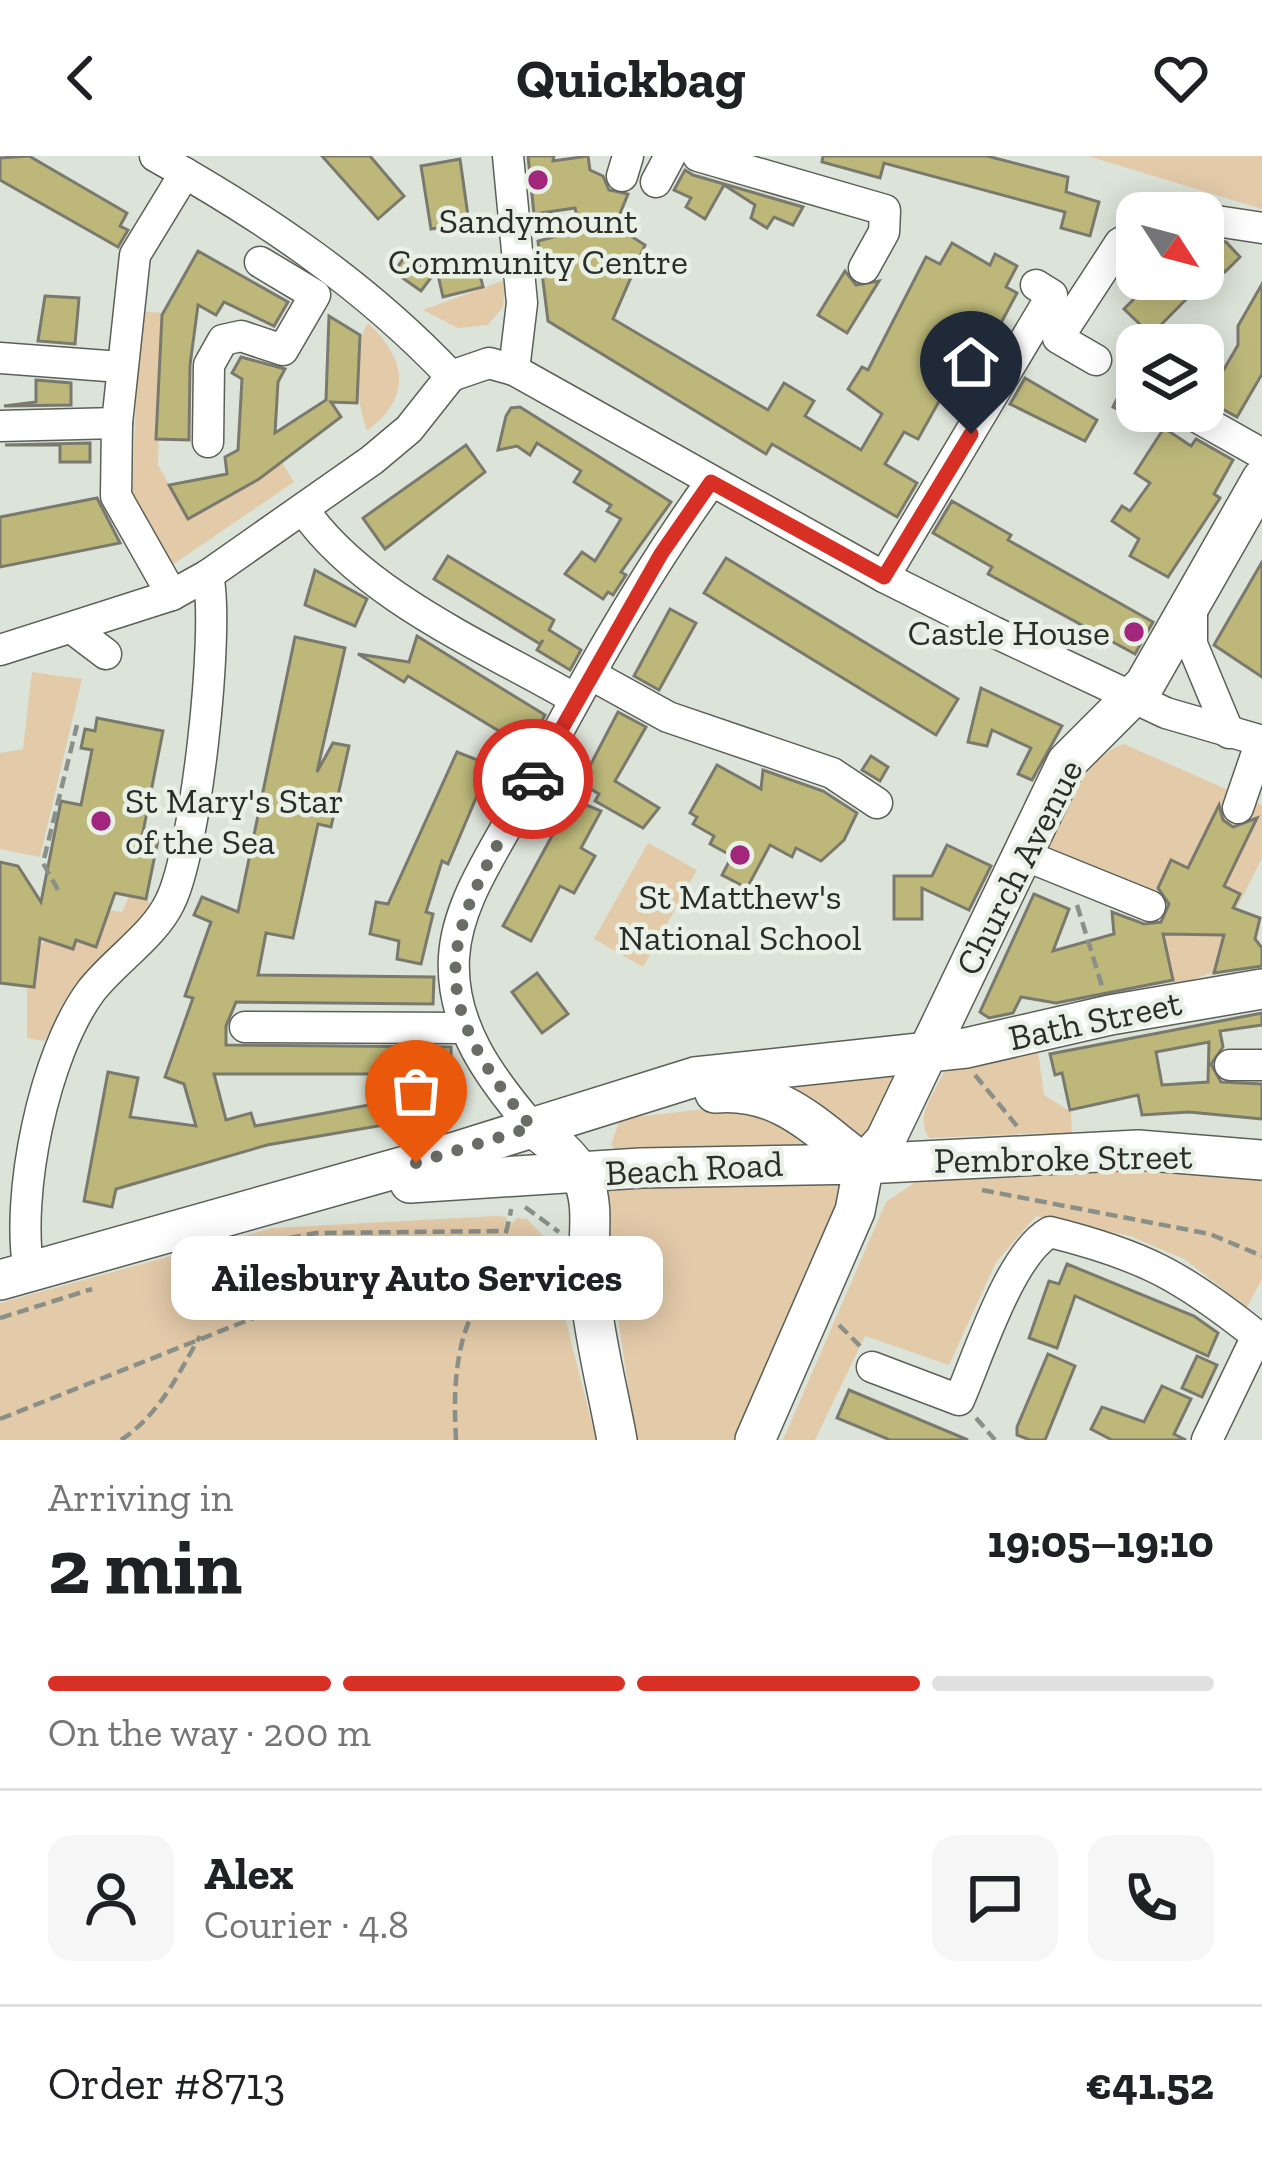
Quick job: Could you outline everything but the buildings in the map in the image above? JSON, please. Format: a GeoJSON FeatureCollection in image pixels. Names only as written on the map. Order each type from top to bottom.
{"type":"FeatureCollection","features":[{"type":"Feature","properties":{"kind":"main road","name":"Church Avenue"},"geometry":{"type":"LineString","coordinates":[[755,1440],[855,1211],[865,1164],[885,1141],[1019,853],[1067,762],[1092,731],[1131,699],[1259,490]]}},
{"type":"Feature","properties":{"kind":"main road","name":"Bath Street"},"geometry":{"type":"LineString","coordinates":[[928,1051],[966,1048],[1110,1015],[1262,989]]}},
{"type":"Feature","properties":{"kind":"main road","name":"Beach Road"},"geometry":{"type":"LineString","coordinates":[[15,1276],[694,1077],[928,1051]]}},
{"type":"Feature","properties":{"kind":"main road","name":"Beach Road"},"geometry":{"type":"LineString","coordinates":[[620,1096],[746,1090],[807,1114],[865,1164]]}},
{"type":"Feature","properties":{"kind":"main road"},"geometry":{"type":"LineString","coordinates":[[532,1127],[560,1146],[589,1190],[594,1239],[590,1289],[617,1440]]}},
{"type":"Feature","properties":{"kind":"main road","name":"Pembroke Street"},"geometry":{"type":"LineString","coordinates":[[865,1164],[1138,1150],[1262,1160]]}},
{"type":"Feature","properties":{"kind":"main road","name":"Beach Road"},"geometry":{"type":"LineString","coordinates":[[256,1205],[444,1179],[831,1161],[865,1164]]}},
{"type":"Feature","properties":{"kind":"street"},"geometry":{"type":"LineString","coordinates":[[155,156],[299,244],[395,317],[451,376]]}},
{"type":"Feature","properties":{"kind":"street"},"geometry":{"type":"LineString","coordinates":[[508,156],[522,303],[514,370]]}},
{"type":"Feature","properties":{"kind":"street"},"geometry":{"type":"LineString","coordinates":[[698,156],[733,161],[885,210],[884,232],[864,268]]}},
{"type":"Feature","properties":{"kind":"street"},"geometry":{"type":"LineString","coordinates":[[172,595],[116,496],[117,423],[135,255],[185,173]]}},
{"type":"Feature","properties":{"kind":"street"},"geometry":{"type":"LineString","coordinates":[[1224,222],[1262,228]]}},
{"type":"Feature","properties":{"kind":"street"},"geometry":{"type":"LineString","coordinates":[[208,442],[208,365],[223,340],[241,336],[284,350],[315,295],[270,268],[299,244]]}},
{"type":"Feature","properties":{"kind":"street"},"geometry":{"type":"LineString","coordinates":[[1096,360],[1058,338],[1116,249]]}},
{"type":"Feature","properties":{"kind":"street"},"geometry":{"type":"LineString","coordinates":[[884,577],[1052,295],[1036,285]]}},
{"type":"Feature","properties":{"kind":"street"},"geometry":{"type":"LineString","coordinates":[[0,358],[121,367]]}},
{"type":"Feature","properties":{"kind":"street"},"geometry":{"type":"LineString","coordinates":[[0,650],[172,595],[208,575],[409,430],[451,376],[489,363],[514,370],[884,577],[1131,699],[1261,741],[1238,808]]}},
{"type":"Feature","properties":{"kind":"street"},"geometry":{"type":"LineString","coordinates":[[0,426],[117,423]]}},
{"type":"Feature","properties":{"kind":"street"},"geometry":{"type":"LineString","coordinates":[[1223,432],[1262,454]]}},
{"type":"Feature","properties":{"kind":"street"},"geometry":{"type":"LineString","coordinates":[[532,1127],[489,1077],[466,1028],[454,958],[462,914],[582,687],[711,482]]}},
{"type":"Feature","properties":{"kind":"street"},"geometry":{"type":"LineString","coordinates":[[303,509],[323,538],[370,579],[582,687],[832,773],[877,803]]}},
{"type":"Feature","properties":{"kind":"street"},"geometry":{"type":"LineString","coordinates":[[15,1276],[54,1060],[88,995],[169,905],[197,776],[203,650],[214,605],[208,575]]}},
{"type":"Feature","properties":{"kind":"street"},"geometry":{"type":"LineString","coordinates":[[1192,603],[1192,644],[1229,733]]}},
{"type":"Feature","properties":{"kind":"street"},"geometry":{"type":"LineString","coordinates":[[73,629],[106,654]]}},
{"type":"Feature","properties":{"kind":"street"},"geometry":{"type":"LineString","coordinates":[[1019,853],[1150,906]]}},
{"type":"Feature","properties":{"kind":"street"},"geometry":{"type":"LineString","coordinates":[[244,1027],[466,1028]]}},
{"type":"Feature","properties":{"kind":"street"},"geometry":{"type":"LineString","coordinates":[[1230,1065],[1262,1065]]}},
{"type":"Feature","properties":{"kind":"street"},"geometry":{"type":"LineString","coordinates":[[872,1367],[959,1400],[1021,1262],[1036,1239],[1050,1232],[1109,1246],[1189,1281],[1260,1333],[1207,1440]]}},
{"type":"Feature","properties":{"kind":"path"},"geometry":{"type":"LineString","coordinates":[[58,890],[43,863],[55,803],[64,795],[77,724]]}},
{"type":"Feature","properties":{"kind":"path"},"geometry":{"type":"LineString","coordinates":[[1068,874],[1110,1015]]}},
{"type":"Feature","properties":{"kind":"path"},"geometry":{"type":"LineString","coordinates":[[968,1060],[1035,1154]]}},
{"type":"Feature","properties":{"kind":"path"},"geometry":{"type":"LineString","coordinates":[[969,1188],[1210,1234],[1262,1256]]}},
{"type":"Feature","properties":{"kind":"path"},"geometry":{"type":"LineString","coordinates":[[456,1440],[453,1393],[464,1337],[508,1231],[512,1208]]}},
{"type":"Feature","properties":{"kind":"path"},"geometry":{"type":"LineString","coordinates":[[220,1252],[316,1233],[508,1231]]}},
{"type":"Feature","properties":{"kind":"path"},"geometry":{"type":"LineString","coordinates":[[0,1419],[200,1336],[428,1274],[500,1247]]}},
{"type":"Feature","properties":{"kind":"path"},"geometry":{"type":"LineString","coordinates":[[0,1318],[105,1284]]}},
{"type":"Feature","properties":{"kind":"path"},"geometry":{"type":"LineString","coordinates":[[837,1324],[854,1335],[872,1367]]}},
{"type":"Feature","properties":{"kind":"path"},"geometry":{"type":"LineString","coordinates":[[122,1440],[142,1426],[169,1392],[200,1336]]}},
{"type":"Feature","properties":{"kind":"shaded area"},"geometry":{"type":"Polygon","coordinates":[[[1088,156],[1262,156],[1262,209],[1224,197],[1224,192],[1206,192],[1088,156]]]}},
{"type":"Feature","properties":{"kind":"shaded area"},"geometry":{"type":"Polygon","coordinates":[[[505,280],[503,307],[488,325],[458,328],[423,310],[505,280]]]}},
{"type":"Feature","properties":{"kind":"shaded area"},"geometry":{"type":"Polygon","coordinates":[[[140,311],[162,313],[158,465],[188,518],[282,462],[294,482],[172,565],[132,491],[140,311]]]}},
{"type":"Feature","properties":{"kind":"shaded area"},"geometry":{"type":"Polygon","coordinates":[[[368,323],[391,351],[399,378],[392,405],[367,431],[357,376],[359,348],[368,323]]]}},
{"type":"Feature","properties":{"kind":"shaded area"},"geometry":{"type":"Polygon","coordinates":[[[32,672],[82,679],[40,857],[0,849],[0,753],[23,749],[32,672]]]}},
{"type":"Feature","properties":{"kind":"shaded area"},"geometry":{"type":"Polygon","coordinates":[[[1124,744],[1262,805],[1262,858],[1224,933],[1214,972],[1174,986],[1160,917],[1039,853],[1084,775],[1109,751],[1124,744]]]}},
{"type":"Feature","properties":{"kind":"shaded area"},"geometry":{"type":"Polygon","coordinates":[[[648,843],[697,870],[643,967],[594,939],[648,843]]]}},
{"type":"Feature","properties":{"kind":"shaded area"},"geometry":{"type":"Polygon","coordinates":[[[129,896],[146,899],[152,907],[67,1003],[44,1041],[27,1038],[27,988],[34,987],[39,946],[46,940],[72,949],[76,940],[95,947],[107,910],[122,912],[129,896]]]}},
{"type":"Feature","properties":{"kind":"shaded area"},"geometry":{"type":"Polygon","coordinates":[[[1038,1051],[1044,1095],[1071,1112],[1072,1140],[1055,1141],[1048,1133],[929,1138],[925,1113],[944,1072],[1038,1051]]]}},
{"type":"Feature","properties":{"kind":"shaded area"},"geometry":{"type":"Polygon","coordinates":[[[897,1071],[866,1145],[785,1086],[897,1071]]]}},
{"type":"Feature","properties":{"kind":"shaded area"},"geometry":{"type":"Polygon","coordinates":[[[738,1105],[819,1145],[618,1151],[611,1145],[620,1119],[738,1105]]]}},
{"type":"Feature","properties":{"kind":"shaded area"},"geometry":{"type":"Polygon","coordinates":[[[1056,1165],[1254,1175],[1262,1180],[1262,1279],[1247,1307],[1184,1259],[1130,1236],[1036,1216],[996,1262],[949,1365],[865,1336],[815,1440],[783,1440],[886,1202],[935,1169],[1056,1165]]]}},
{"type":"Feature","properties":{"kind":"shaded area"},"geometry":{"type":"Polygon","coordinates":[[[837,1179],[843,1206],[741,1440],[636,1440],[599,1188],[837,1179]]]}},
{"type":"Feature","properties":{"kind":"shaded area"},"geometry":{"type":"Polygon","coordinates":[[[506,1217],[509,1227],[517,1218],[527,1219],[545,1238],[596,1440],[0,1440],[0,1303],[273,1228],[506,1217]]]}},
{"type":"Feature","properties":{"kind":"way so far"},"geometry":{"type":"LineString","coordinates":[[416,1163],[532,1127],[489,1077],[466,1028],[454,958],[462,914],[533,779]]}},
{"type":"Feature","properties":{"kind":"place","name":"Sandymount Community Centre"},"geometry":{"type":"Point","coordinates":[538,180]}},
{"type":"Feature","properties":{"kind":"place","name":"Castle House"},"geometry":{"type":"Point","coordinates":[1134,632]}},
{"type":"Feature","properties":{"kind":"place","name":"St Mary's Star of the Sea"},"geometry":{"type":"Point","coordinates":[101,821]}},
{"type":"Feature","properties":{"kind":"place","name":"St Matthew's National School"},"geometry":{"type":"Point","coordinates":[740,855]}},
{"type":"Feature","properties":{"kind":"place","name":"Ailesbury Auto Services"},"geometry":{"type":"Point","coordinates":[416,1163]}},
{"type":"Feature","properties":{"kind":"route"},"geometry":{"type":"LineString","coordinates":[[533,779],[661,554],[711,482],[884,577],[971,434]]}}]}
